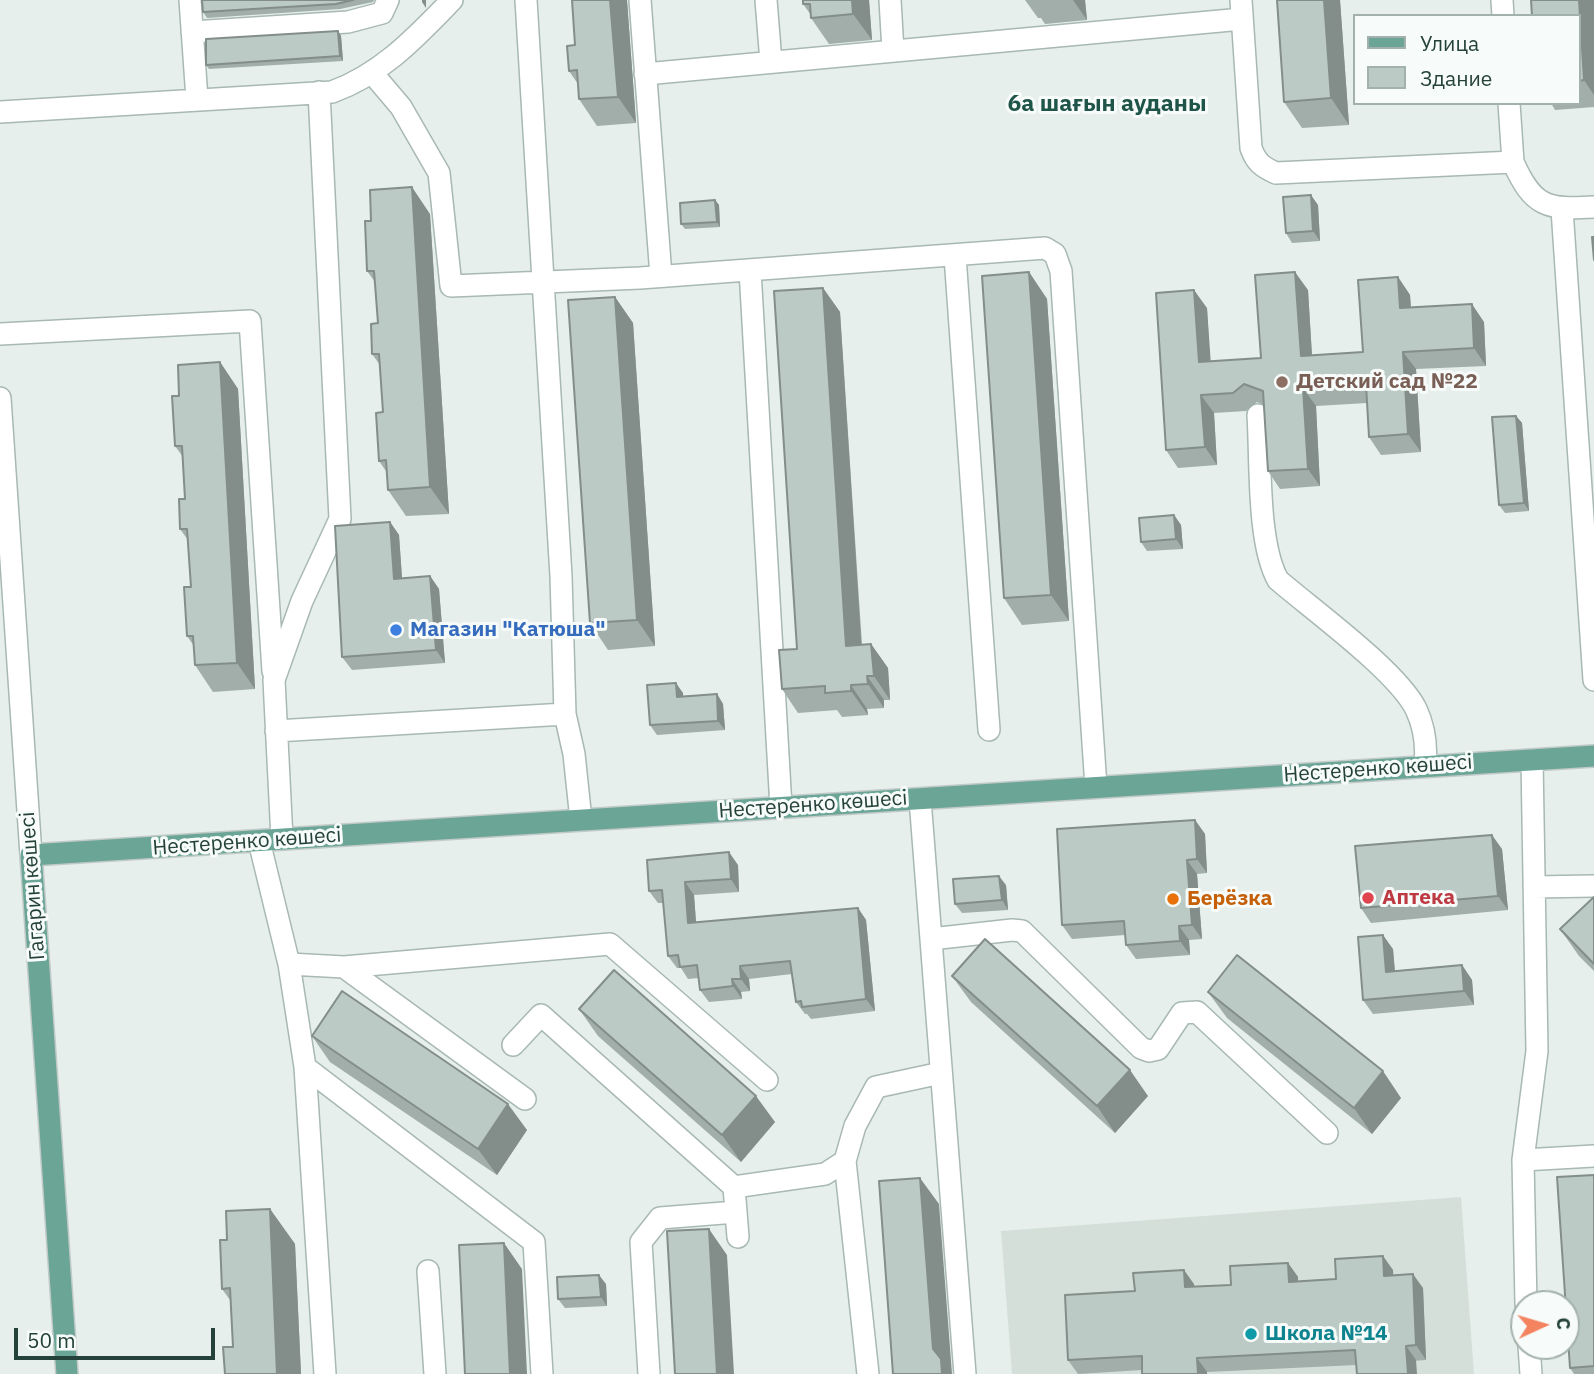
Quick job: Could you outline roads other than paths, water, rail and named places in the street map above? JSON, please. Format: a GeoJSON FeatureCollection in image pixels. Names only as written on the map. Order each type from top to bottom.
{"type":"FeatureCollection","features":[{"type":"Feature","properties":{"kind":"main road","name":"Нестеренко көшесі"},"geometry":{"type":"LineString","coordinates":[[31,855],[1594,756]]}},
{"type":"Feature","properties":{"kind":"main road","name":"Гагарин көшесі"},"geometry":{"type":"LineString","coordinates":[[31,855],[67,1374]]}},
{"type":"Feature","properties":{"kind":"street"},"geometry":{"type":"LineString","coordinates":[[190,0],[197,99]]}},
{"type":"Feature","properties":{"kind":"street"},"geometry":{"type":"LineString","coordinates":[[192,32],[348,22],[382,13],[388,0]]}},
{"type":"Feature","properties":{"kind":"street"},"geometry":{"type":"LineString","coordinates":[[0,112],[332,92],[373,74],[411,43],[452,0]]}},
{"type":"Feature","properties":{"kind":"street"},"geometry":{"type":"LineString","coordinates":[[526,0],[561,576],[565,714],[574,754],[581,820]]}},
{"type":"Feature","properties":{"kind":"street"},"geometry":{"type":"LineString","coordinates":[[640,0],[661,276]]}},
{"type":"Feature","properties":{"kind":"street"},"geometry":{"type":"LineString","coordinates":[[766,0],[771,62]]}},
{"type":"Feature","properties":{"kind":"street"},"geometry":{"type":"LineString","coordinates":[[890,0],[893,51]]}},
{"type":"Feature","properties":{"kind":"street"},"geometry":{"type":"LineString","coordinates":[[645,74],[893,51],[1242,10],[1251,148],[1255,160],[1265,168],[1276,173],[1513,162]]}},
{"type":"Feature","properties":{"kind":"street"},"geometry":{"type":"LineString","coordinates":[[373,74],[401,107],[439,173],[451,286],[661,276],[1045,248],[1055,254],[1062,271],[1096,787]]}},
{"type":"Feature","properties":{"kind":"street"},"geometry":{"type":"LineString","coordinates":[[274,680],[302,601],[340,519],[319,92]]}},
{"type":"Feature","properties":{"kind":"street"},"geometry":{"type":"LineString","coordinates":[[1509,105],[1513,162],[1530,194],[1544,205],[1562,209],[1594,207]]}},
{"type":"Feature","properties":{"kind":"street"},"geometry":{"type":"LineString","coordinates":[[1562,209],[1594,680]]}},
{"type":"Feature","properties":{"kind":"street"},"geometry":{"type":"LineString","coordinates":[[955,256],[989,730]]}},
{"type":"Feature","properties":{"kind":"street"},"geometry":{"type":"LineString","coordinates":[[750,270],[781,807]]}},
{"type":"Feature","properties":{"kind":"street"},"geometry":{"type":"LineString","coordinates":[[0,334],[250,321],[282,839]]}},
{"type":"Feature","properties":{"kind":"street","name":"Гагарин көшесі"},"geometry":{"type":"LineString","coordinates":[[0,398],[31,855]]}},
{"type":"Feature","properties":{"kind":"street"},"geometry":{"type":"LineString","coordinates":[[1258,415],[1266,545],[1270,566],[1278,580],[1393,679],[1414,705],[1427,746],[1425,766]]}},
{"type":"Feature","properties":{"kind":"street"},"geometry":{"type":"LineString","coordinates":[[276,731],[565,714]]}},
{"type":"Feature","properties":{"kind":"street"},"geometry":{"type":"LineString","coordinates":[[1526,1290],[1523,1160],[1537,1051],[1532,760]]}},
{"type":"Feature","properties":{"kind":"street"},"geometry":{"type":"LineString","coordinates":[[920,799],[965,1374]]}},
{"type":"Feature","properties":{"kind":"street"},"geometry":{"type":"LineString","coordinates":[[259,841],[289,964],[305,1067],[325,1374]]}},
{"type":"Feature","properties":{"kind":"street"},"geometry":{"type":"LineString","coordinates":[[1534,887],[1594,886]]}},
{"type":"Feature","properties":{"kind":"street"},"geometry":{"type":"LineString","coordinates":[[931,939],[1022,931],[1141,1048],[1149,1051],[1158,1049],[1182,1013],[1197,1012],[1327,1133]]}},
{"type":"Feature","properties":{"kind":"street"},"geometry":{"type":"LineString","coordinates":[[289,964],[344,967],[611,944],[767,1080]]}},
{"type":"Feature","properties":{"kind":"street"},"geometry":{"type":"LineString","coordinates":[[344,967],[525,1099]]}},
{"type":"Feature","properties":{"kind":"street"},"geometry":{"type":"LineString","coordinates":[[513,1045],[541,1014],[734,1187],[738,1237]]}},
{"type":"Feature","properties":{"kind":"street"},"geometry":{"type":"LineString","coordinates":[[305,1067],[534,1242],[542,1374]]}},
{"type":"Feature","properties":{"kind":"street"},"geometry":{"type":"LineString","coordinates":[[868,1374],[845,1161],[855,1126],[876,1087],[941,1073]]}},
{"type":"Feature","properties":{"kind":"street"},"geometry":{"type":"LineString","coordinates":[[1523,1160],[1594,1156]]}},
{"type":"Feature","properties":{"kind":"street"},"geometry":{"type":"LineString","coordinates":[[734,1187],[825,1174],[845,1161]]}},
{"type":"Feature","properties":{"kind":"street"},"geometry":{"type":"LineString","coordinates":[[649,1374],[641,1242],[660,1218],[736,1212]]}},
{"type":"Feature","properties":{"kind":"street"},"geometry":{"type":"LineString","coordinates":[[428,1271],[435,1374]]}},
{"type":"Feature","properties":{"kind":"place","name":"Детский сад №22"},"geometry":{"type":"Point","coordinates":[1282,382]}},
{"type":"Feature","properties":{"kind":"place","name":"Магазин \"Катюша\""},"geometry":{"type":"Point","coordinates":[396,630]}},
{"type":"Feature","properties":{"kind":"place","name":"Аптека"},"geometry":{"type":"Point","coordinates":[1368,898]}},
{"type":"Feature","properties":{"kind":"place","name":"Берёзка"},"geometry":{"type":"Point","coordinates":[1173,899]}},
{"type":"Feature","properties":{"kind":"place","name":"Школа №14"},"geometry":{"type":"Point","coordinates":[1251,1334]}},
{"type":"Feature","properties":{"kind":"district","name":"6а шағын ауданы"},"geometry":{"type":"Point","coordinates":[1107,104]}}]}
